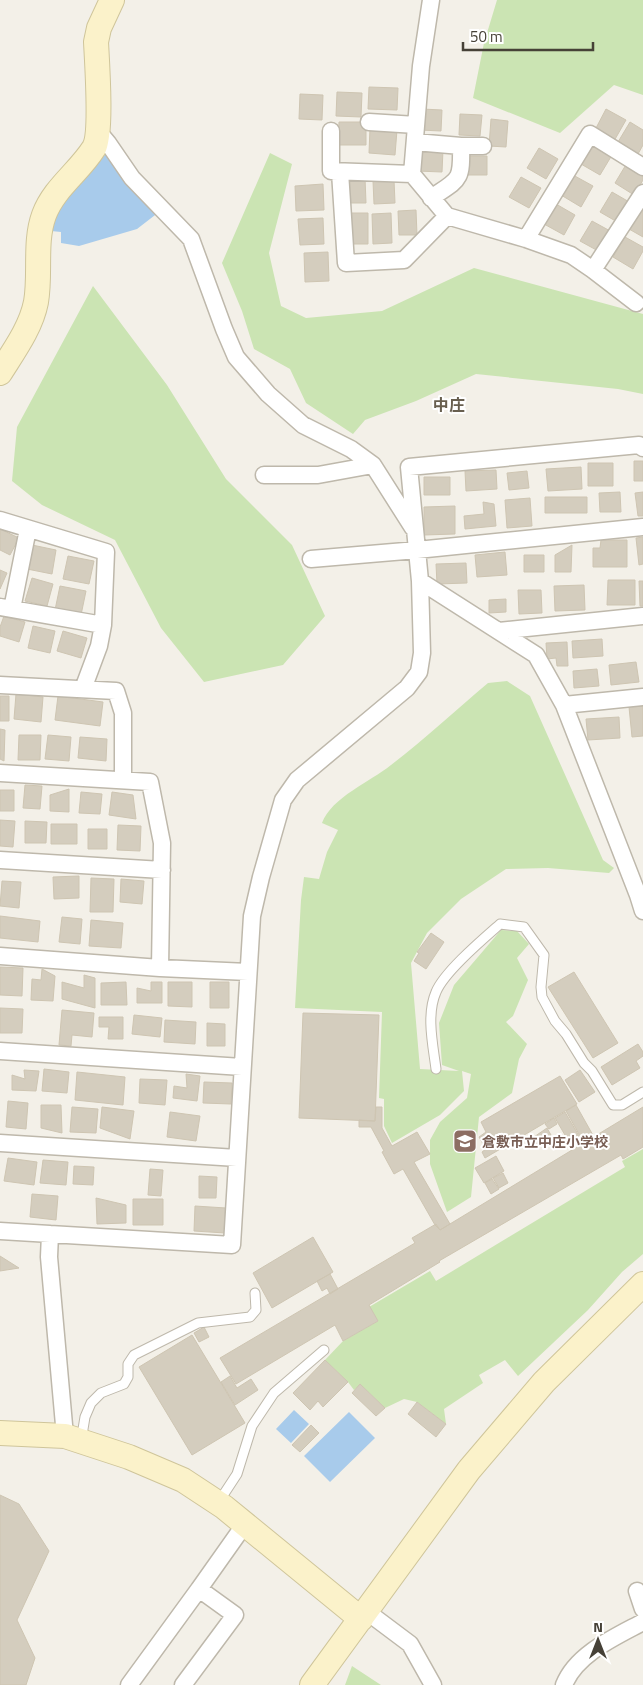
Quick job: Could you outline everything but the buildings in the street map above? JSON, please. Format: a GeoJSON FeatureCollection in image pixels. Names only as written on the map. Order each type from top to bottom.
{"type":"FeatureCollection","features":[{"type":"Feature","properties":{"kind":"street"},"geometry":{"type":"LineString","coordinates":[[0,373],[22,337],[36,302],[40,229],[44,215],[53,197],[95,146],[98,131],[96,42],[99,28],[112,0]]}},
{"type":"Feature","properties":{"kind":"street"},"geometry":{"type":"LineString","coordinates":[[431,0],[421,66],[412,174],[447,216],[526,239],[571,255],[636,303]]}},
{"type":"Feature","properties":{"kind":"street"},"geometry":{"type":"LineString","coordinates":[[369,122],[416,125]]}},
{"type":"Feature","properties":{"kind":"street"},"geometry":{"type":"LineString","coordinates":[[98,131],[132,178],[191,239],[236,357],[268,394],[303,425],[351,449],[373,465],[416,532]]}},
{"type":"Feature","properties":{"kind":"street"},"geometry":{"type":"LineString","coordinates":[[331,132],[331,171],[412,174]]}},
{"type":"Feature","properties":{"kind":"street"},"geometry":{"type":"LineString","coordinates":[[526,239],[590,134],[643,167]]}},
{"type":"Feature","properties":{"kind":"street"},"geometry":{"type":"LineString","coordinates":[[415,142],[483,146]]}},
{"type":"Feature","properties":{"kind":"street"},"geometry":{"type":"LineString","coordinates":[[431,198],[456,181],[462,169],[461,146]]}},
{"type":"Feature","properties":{"kind":"street"},"geometry":{"type":"LineString","coordinates":[[340,172],[346,263],[404,260],[447,216]]}},
{"type":"Feature","properties":{"kind":"street"},"geometry":{"type":"LineString","coordinates":[[593,270],[643,193]]}},
{"type":"Feature","properties":{"kind":"street"},"geometry":{"type":"LineString","coordinates":[[0,1231],[232,1245],[252,916],[283,800],[297,780],[407,688],[419,672],[422,653],[420,581],[409,467],[639,445],[643,448]]}},
{"type":"Feature","properties":{"kind":"street"},"geometry":{"type":"LineString","coordinates":[[264,475],[318,475],[373,465]]}},
{"type":"Feature","properties":{"kind":"street"},"geometry":{"type":"LineString","coordinates":[[0,520],[106,552],[103,625],[99,646],[83,689]]}},
{"type":"Feature","properties":{"kind":"street"},"geometry":{"type":"LineString","coordinates":[[311,559],[643,527]]}},
{"type":"Feature","properties":{"kind":"street"},"geometry":{"type":"LineString","coordinates":[[28,529],[6,608],[103,625]]}},
{"type":"Feature","properties":{"kind":"street"},"geometry":{"type":"LineString","coordinates":[[420,581],[536,655],[564,705],[643,911]]}},
{"type":"Feature","properties":{"kind":"street"},"geometry":{"type":"LineString","coordinates":[[499,631],[643,616]]}},
{"type":"Feature","properties":{"kind":"street"},"geometry":{"type":"LineString","coordinates":[[0,685],[116,691],[123,714],[123,780]]}},
{"type":"Feature","properties":{"kind":"street"},"geometry":{"type":"LineString","coordinates":[[564,705],[643,697]]}},
{"type":"Feature","properties":{"kind":"street"},"geometry":{"type":"LineString","coordinates":[[0,773],[150,782],[162,843],[160,968]]}},
{"type":"Feature","properties":{"kind":"street"},"geometry":{"type":"LineString","coordinates":[[0,860],[162,870]]}},
{"type":"Feature","properties":{"kind":"street"},"geometry":{"type":"LineString","coordinates":[[0,956],[160,968],[248,972]]}},
{"type":"Feature","properties":{"kind":"street"},"geometry":{"type":"LineString","coordinates":[[0,1051],[242,1066]]}},
{"type":"Feature","properties":{"kind":"street"},"geometry":{"type":"LineString","coordinates":[[0,1143],[237,1158]]}},
{"type":"Feature","properties":{"kind":"street"},"geometry":{"type":"LineString","coordinates":[[50,1234],[49,1258],[73,1438]]}},
{"type":"Feature","properties":{"kind":"street"},"geometry":{"type":"LineString","coordinates":[[312,1685],[470,1470],[544,1382],[643,1284]]}},
{"type":"Feature","properties":{"kind":"street"},"geometry":{"type":"LineString","coordinates":[[0,1433],[73,1438],[129,1457],[183,1480],[245,1524],[364,1615],[410,1644],[433,1685]]}},
{"type":"Feature","properties":{"kind":"street"},"geometry":{"type":"LineString","coordinates":[[128,1685],[245,1524]]}},
{"type":"Feature","properties":{"kind":"street"},"geometry":{"type":"LineString","coordinates":[[183,1685],[236,1615],[199,1589]]}},
{"type":"Feature","properties":{"kind":"street"},"geometry":{"type":"LineString","coordinates":[[637,1591],[643,1609]]}},
{"type":"Feature","properties":{"kind":"street"},"geometry":{"type":"LineString","coordinates":[[564,1685],[568,1675],[586,1657],[609,1641],[643,1622]]}},
{"type":"Feature","properties":{"kind":"lane"},"geometry":{"type":"LineString","coordinates":[[436,1069],[431,1013],[436,992],[445,977],[500,924],[524,928],[544,955],[542,997],[555,1021],[566,1034],[584,1063],[592,1071],[613,1105],[622,1104],[643,1092]]}},
{"type":"Feature","properties":{"kind":"lane"},"geometry":{"type":"LineString","coordinates":[[73,1438],[91,1403],[101,1392],[124,1384],[128,1377],[128,1364],[134,1355],[198,1323],[250,1317],[256,1310],[255,1293]]}},
{"type":"Feature","properties":{"kind":"lane"},"geometry":{"type":"LineString","coordinates":[[218,1504],[237,1474],[252,1426],[274,1393],[324,1350]]}},
{"type":"Feature","properties":{"kind":"green space"},"geometry":{"type":"Polygon","coordinates":[[[497,0],[643,0],[643,95],[614,85],[560,133],[473,98],[484,43],[497,0]]]}},
{"type":"Feature","properties":{"kind":"green space"},"geometry":{"type":"Polygon","coordinates":[[[270,153],[292,164],[269,253],[281,306],[306,318],[382,311],[474,268],[643,314],[643,394],[618,389],[476,374],[416,401],[365,420],[353,434],[306,403],[290,369],[254,349],[242,311],[222,263],[270,153]]]}},
{"type":"Feature","properties":{"kind":"green space"},"geometry":{"type":"Polygon","coordinates":[[[93,286],[167,385],[226,479],[292,545],[325,616],[283,665],[204,682],[161,628],[115,540],[42,505],[12,481],[17,427],[93,286]]]}},
{"type":"Feature","properties":{"kind":"green space"},"geometry":{"type":"Polygon","coordinates":[[[507,681],[530,696],[603,860],[614,868],[609,873],[548,868],[506,869],[461,899],[427,933],[411,963],[420,1069],[459,1071],[442,1065],[439,1023],[454,985],[501,930],[517,931],[529,944],[517,958],[528,980],[513,1016],[506,1022],[527,1044],[519,1059],[512,1093],[479,1117],[471,1197],[447,1212],[430,1164],[430,1140],[440,1122],[467,1098],[471,1074],[462,1071],[464,1091],[440,1115],[392,1143],[384,1126],[384,1099],[379,1098],[382,1012],[295,1008],[301,900],[304,877],[319,879],[327,852],[338,830],[322,823],[334,805],[404,755],[488,683],[507,681]]]}},
{"type":"Feature","properties":{"kind":"green space"},"geometry":{"type":"Polygon","coordinates":[[[643,1149],[643,1254],[622,1272],[588,1310],[518,1376],[505,1360],[479,1375],[483,1383],[444,1409],[446,1424],[417,1402],[404,1399],[385,1408],[361,1385],[354,1390],[325,1360],[343,1341],[378,1321],[369,1307],[430,1271],[436,1281],[625,1167],[622,1161],[643,1149]]]}},
{"type":"Feature","properties":{"kind":"green space"},"geometry":{"type":"Polygon","coordinates":[[[352,1666],[381,1685],[345,1685],[352,1666]]]}},
{"type":"Feature","properties":{"kind":"water"},"geometry":{"type":"Polygon","coordinates":[[[109,151],[159,212],[137,229],[79,246],[61,243],[61,232],[51,231],[55,214],[89,170],[109,151]]]}},
{"type":"Feature","properties":{"kind":"water"},"geometry":{"type":"Polygon","coordinates":[[[294,1410],[309,1424],[291,1443],[276,1429],[294,1410]]]}},
{"type":"Feature","properties":{"kind":"water"},"geometry":{"type":"Polygon","coordinates":[[[349,1412],[375,1438],[330,1482],[304,1456],[349,1412]]]}},
{"type":"Feature","properties":{"kind":"place","name":"倉敷市立中庄小学校"},"geometry":{"type":"Point","coordinates":[465,1141]}},
{"type":"Feature","properties":{"kind":"district","name":"中庄"},"geometry":{"type":"Point","coordinates":[449,405]}}]}
